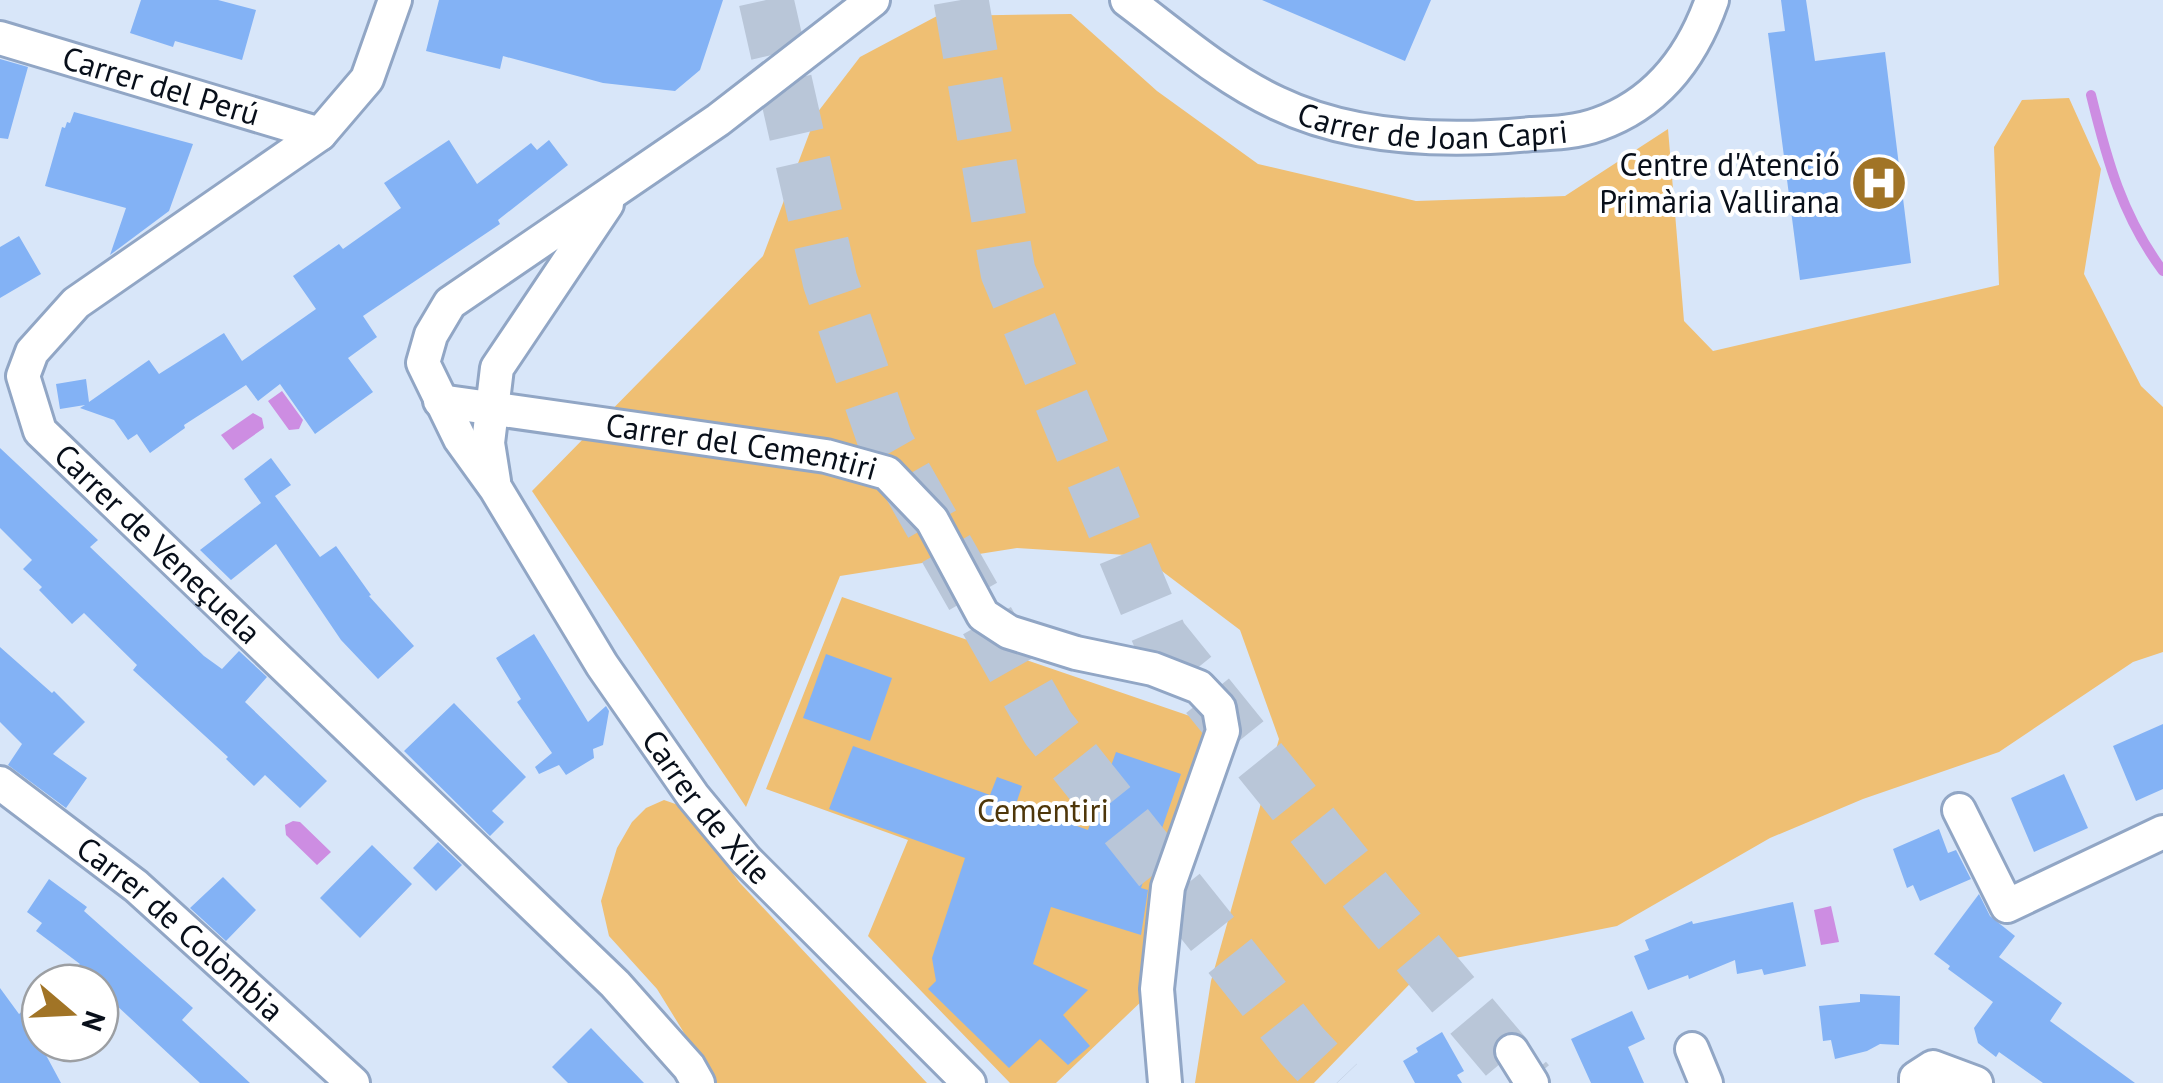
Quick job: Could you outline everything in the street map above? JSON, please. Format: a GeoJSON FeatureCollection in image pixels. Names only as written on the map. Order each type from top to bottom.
{"type":"FeatureCollection","features":[{"type":"Feature","properties":{"kind":"street","name":"Carrer de Veneçuela"},"geometry":{"type":"LineString","coordinates":[[395,0],[367,79],[320,134],[76,304],[11,373],[40,431],[614,984],[698,1083]]}},
{"type":"Feature","properties":{"kind":"street","name":"Carrer de Xile"},"geometry":{"type":"LineString","coordinates":[[873,0],[718,120],[450,303],[430,335],[424,362],[460,440],[496,489],[602,665],[693,796],[746,860],[968,1083]]}},
{"type":"Feature","properties":{"kind":"street","name":"Carrer de Joan Capri"},"geometry":{"type":"LineString","coordinates":[[1127,0],[1236,80],[1280,105],[1358,128],[1403,135],[1503,137],[1598,124],[1642,101],[1673,74],[1700,36],[1712,0]]}},
{"type":"Feature","properties":{"kind":"street","name":"Carrer del Perú"},"geometry":{"type":"LineString","coordinates":[[0,38],[320,134]]}},
{"type":"Feature","properties":{"kind":"street","name":"Carrer de Xile"},"geometry":{"type":"LineString","coordinates":[[496,489],[488,444],[497,368],[615,192]]}},
{"type":"Feature","properties":{"kind":"street","name":"Carrer del Cementiri"},"geometry":{"type":"LineString","coordinates":[[440,401],[826,456],[887,473],[932,520],[982,615],[1009,632],[1076,653],[1154,669],[1198,687],[1219,708],[1223,731],[1168,887],[1157,988],[1165,1083]]}},
{"type":"Feature","properties":{"kind":"street","name":"Carrer de Colòmbia"},"geometry":{"type":"LineString","coordinates":[[0,784],[136,886],[352,1083]]}},
{"type":"Feature","properties":{"kind":"street"},"geometry":{"type":"LineString","coordinates":[[1959,810],[2007,906],[2163,832]]}},
{"type":"Feature","properties":{"kind":"street"},"geometry":{"type":"LineString","coordinates":[[1692,1049],[1706,1083]]}},
{"type":"Feature","properties":{"kind":"street"},"geometry":{"type":"LineString","coordinates":[[1512,1051],[1532,1083]]}},
{"type":"Feature","properties":{"kind":"street"},"geometry":{"type":"LineString","coordinates":[[1910,1081],[1934,1067],[1976,1083]]}},
{"type":"Feature","properties":{"kind":"green space"},"geometry":{"type":"Polygon","coordinates":[[[1071,14],[1157,91],[1258,164],[1416,201],[1565,196],[1668,129],[1684,321],[1713,351],[1999,285],[1994,147],[2022,100],[2069,98],[2101,169],[2084,274],[2141,386],[2163,407],[2163,652],[2133,662],[1999,752],[1863,799],[1770,838],[1617,926],[1430,963],[1314,1083],[1195,1083],[1211,981],[1279,739],[1240,630],[1142,556],[1017,548],[840,576],[746,807],[532,491],[763,256],[817,113],[860,57],[937,16],[1071,14]]]}},
{"type":"Feature","properties":{"kind":"green space","name":"Cementiri"},"geometry":{"type":"Polygon","coordinates":[[[842,597],[1219,726],[1146,997],[1056,1083],[1010,1083],[868,936],[908,840],[766,789],[842,597]]]}},
{"type":"Feature","properties":{"kind":"green space"},"geometry":{"type":"Polygon","coordinates":[[[664,800],[684,807],[739,882],[927,1083],[715,1083],[657,989],[609,936],[601,901],[617,848],[632,822],[646,808],[664,800]]]}},
{"type":"Feature","properties":{"kind":"shaded area"},"geometry":{"type":"Polygon","coordinates":[[[282,391],[303,420],[299,429],[289,430],[268,401],[282,391]]]}},
{"type":"Feature","properties":{"kind":"shaded area"},"geometry":{"type":"Polygon","coordinates":[[[253,413],[262,418],[264,428],[233,450],[221,435],[253,413]]]}},
{"type":"Feature","properties":{"kind":"shaded area"},"geometry":{"type":"Polygon","coordinates":[[[300,822],[331,852],[317,865],[286,835],[285,825],[300,822]]]}},
{"type":"Feature","properties":{"kind":"shaded area"},"geometry":{"type":"Polygon","coordinates":[[[1831,906],[1839,942],[1821,945],[1814,910],[1831,906]]]}},
{"type":"Feature","properties":{"kind":"building"},"geometry":{"type":"Polygon","coordinates":[[[141,0],[218,0],[256,10],[242,60],[175,41],[173,47],[130,33],[141,0]]]}},
{"type":"Feature","properties":{"kind":"building"},"geometry":{"type":"Polygon","coordinates":[[[439,0],[723,0],[700,70],[675,91],[603,83],[503,56],[500,69],[426,51],[439,0]]]}},
{"type":"Feature","properties":{"kind":"building"},"geometry":{"type":"Polygon","coordinates":[[[1262,0],[1431,0],[1405,61],[1262,0]]]}},
{"type":"Feature","properties":{"kind":"building","name":"Centre d'Atenció Primària Vallirana"},"geometry":{"type":"Polygon","coordinates":[[[1781,0],[1806,0],[1815,61],[1885,52],[1911,263],[1800,280],[1768,33],[1785,31],[1781,0]]]}},
{"type":"Feature","properties":{"kind":"building"},"geometry":{"type":"Polygon","coordinates":[[[0,59],[28,67],[8,139],[0,138],[0,59]]]}},
{"type":"Feature","properties":{"kind":"building"},"geometry":{"type":"Polygon","coordinates":[[[74,112],[193,144],[169,211],[110,255],[126,208],[45,186],[62,127],[70,123],[74,112]]]}},
{"type":"Feature","properties":{"kind":"building"},"geometry":{"type":"Polygon","coordinates":[[[449,140],[477,184],[531,143],[537,150],[549,140],[568,165],[498,220],[500,224],[363,316],[377,337],[348,358],[373,392],[315,434],[280,384],[258,401],[246,385],[184,425],[150,453],[137,434],[128,440],[114,420],[80,408],[85,405],[60,409],[56,384],[86,379],[89,402],[149,360],[159,374],[224,333],[242,361],[316,309],[293,276],[339,244],[343,249],[401,208],[384,183],[449,140]]]}},
{"type":"Feature","properties":{"kind":"building"},"geometry":{"type":"Polygon","coordinates":[[[19,236],[41,274],[0,298],[0,247],[19,236]]]}},
{"type":"Feature","properties":{"kind":"building"},"geometry":{"type":"Polygon","coordinates":[[[0,448],[98,540],[90,547],[204,656],[222,669],[239,651],[267,677],[245,702],[327,781],[300,808],[265,775],[254,786],[133,670],[137,665],[84,613],[72,624],[39,590],[42,587],[23,569],[32,560],[0,528],[0,448]]]}},
{"type":"Feature","properties":{"kind":"building"},"geometry":{"type":"Polygon","coordinates":[[[271,458],[291,485],[275,496],[320,557],[336,546],[369,596],[414,646],[378,679],[341,640],[276,544],[231,580],[200,550],[261,503],[244,479],[271,458]]]}},
{"type":"Feature","properties":{"kind":"building"},"geometry":{"type":"Polygon","coordinates":[[[534,634],[588,722],[606,706],[609,711],[603,745],[593,749],[594,758],[566,775],[559,765],[539,774],[535,767],[552,753],[517,702],[521,699],[496,658],[534,634]]]}},
{"type":"Feature","properties":{"kind":"building"},"geometry":{"type":"Polygon","coordinates":[[[0,647],[85,722],[53,754],[87,778],[66,808],[8,765],[22,744],[0,722],[0,647]]]}},
{"type":"Feature","properties":{"kind":"building"},"geometry":{"type":"Polygon","coordinates":[[[826,654],[892,678],[870,741],[803,718],[826,654]]]}},
{"type":"Feature","properties":{"kind":"building"},"geometry":{"type":"Polygon","coordinates":[[[454,703],[526,777],[492,811],[504,822],[490,836],[404,751],[454,703]]]}},
{"type":"Feature","properties":{"kind":"building"},"geometry":{"type":"Polygon","coordinates":[[[2163,724],[2163,789],[2136,801],[2113,746],[2163,724]]]}},
{"type":"Feature","properties":{"kind":"building"},"geometry":{"type":"Polygon","coordinates":[[[853,746],[990,795],[997,777],[1022,786],[1016,804],[1088,830],[1116,752],[1181,774],[1141,888],[1148,890],[1141,935],[1051,907],[1033,964],[1088,990],[1063,1015],[1090,1046],[1068,1065],[1040,1039],[1009,1068],[928,989],[936,981],[932,958],[965,858],[829,809],[853,746]]]}},
{"type":"Feature","properties":{"kind":"building"},"geometry":{"type":"Polygon","coordinates":[[[2064,774],[2088,828],[2034,852],[2011,798],[2064,774]]]}},
{"type":"Feature","properties":{"kind":"building"},"geometry":{"type":"Polygon","coordinates":[[[1939,829],[1948,853],[1956,850],[1971,879],[1920,901],[1913,885],[1907,888],[1893,849],[1939,829]]]}},
{"type":"Feature","properties":{"kind":"building"},"geometry":{"type":"Polygon","coordinates":[[[438,842],[462,865],[436,891],[413,868],[438,842]]]}},
{"type":"Feature","properties":{"kind":"building"},"geometry":{"type":"Polygon","coordinates":[[[372,845],[412,884],[360,938],[320,898],[372,845]]]}},
{"type":"Feature","properties":{"kind":"building"},"geometry":{"type":"Polygon","coordinates":[[[223,877],[256,910],[226,941],[190,908],[223,877]]]}},
{"type":"Feature","properties":{"kind":"building"},"geometry":{"type":"Polygon","coordinates":[[[49,879],[87,907],[84,911],[193,1008],[182,1020],[250,1083],[200,1083],[120,1009],[120,963],[79,963],[36,931],[42,923],[27,912],[49,879]]]}},
{"type":"Feature","properties":{"kind":"building"},"geometry":{"type":"Polygon","coordinates":[[[1979,894],[1990,916],[2015,936],[1999,957],[2062,1003],[2050,1021],[2135,1083],[2043,1083],[1999,1052],[1996,1057],[1978,1043],[1974,1028],[1993,1002],[1934,954],[1979,894]]]}},
{"type":"Feature","properties":{"kind":"building"},"geometry":{"type":"Polygon","coordinates":[[[1793,902],[1806,966],[1764,975],[1762,969],[1737,974],[1735,960],[1648,990],[1634,956],[1649,950],[1645,940],[1692,921],[1693,924],[1793,902]]]}},
{"type":"Feature","properties":{"kind":"building"},"geometry":{"type":"Polygon","coordinates":[[[0,988],[20,1013],[20,1063],[50,1063],[61,1083],[0,1083],[0,988]]]}},
{"type":"Feature","properties":{"kind":"building"},"geometry":{"type":"Polygon","coordinates":[[[1860,994],[1900,996],[1899,1045],[1880,1044],[1835,1059],[1831,1040],[1823,1041],[1819,1006],[1860,1002],[1860,994]]]}},
{"type":"Feature","properties":{"kind":"building"},"geometry":{"type":"Polygon","coordinates":[[[1632,1011],[1645,1039],[1628,1047],[1644,1083],[1591,1083],[1571,1039],[1632,1011]]]}},
{"type":"Feature","properties":{"kind":"building"},"geometry":{"type":"Polygon","coordinates":[[[591,1028],[644,1083],[568,1083],[552,1067],[591,1028]]]}},
{"type":"Feature","properties":{"kind":"building"},"geometry":{"type":"Polygon","coordinates":[[[1442,1032],[1464,1071],[1457,1075],[1462,1083],[1415,1083],[1403,1061],[1442,1032]]]}},
{"type":"Feature","properties":{"kind":"waterway"},"geometry":{"type":"LineString","coordinates":[[2091,95],[2126,208],[2163,271]]}},
{"type":"Feature","properties":{"kind":"tunnel"},"geometry":{"type":"LineString","coordinates":[[766,0],[830,281],[886,443],[1048,728],[1302,1046],[1337,1083]]}},
{"type":"Feature","properties":{"kind":"tunnel"},"geometry":{"type":"LineString","coordinates":[[961,0],[1008,272],[1160,637],[1368,894],[1528,1083]]}},
{"type":"Feature","properties":{"kind":"place","name":"Centre d'Atenció Primària Vallirana"},"geometry":{"type":"Point","coordinates":[1879,183]}}]}
